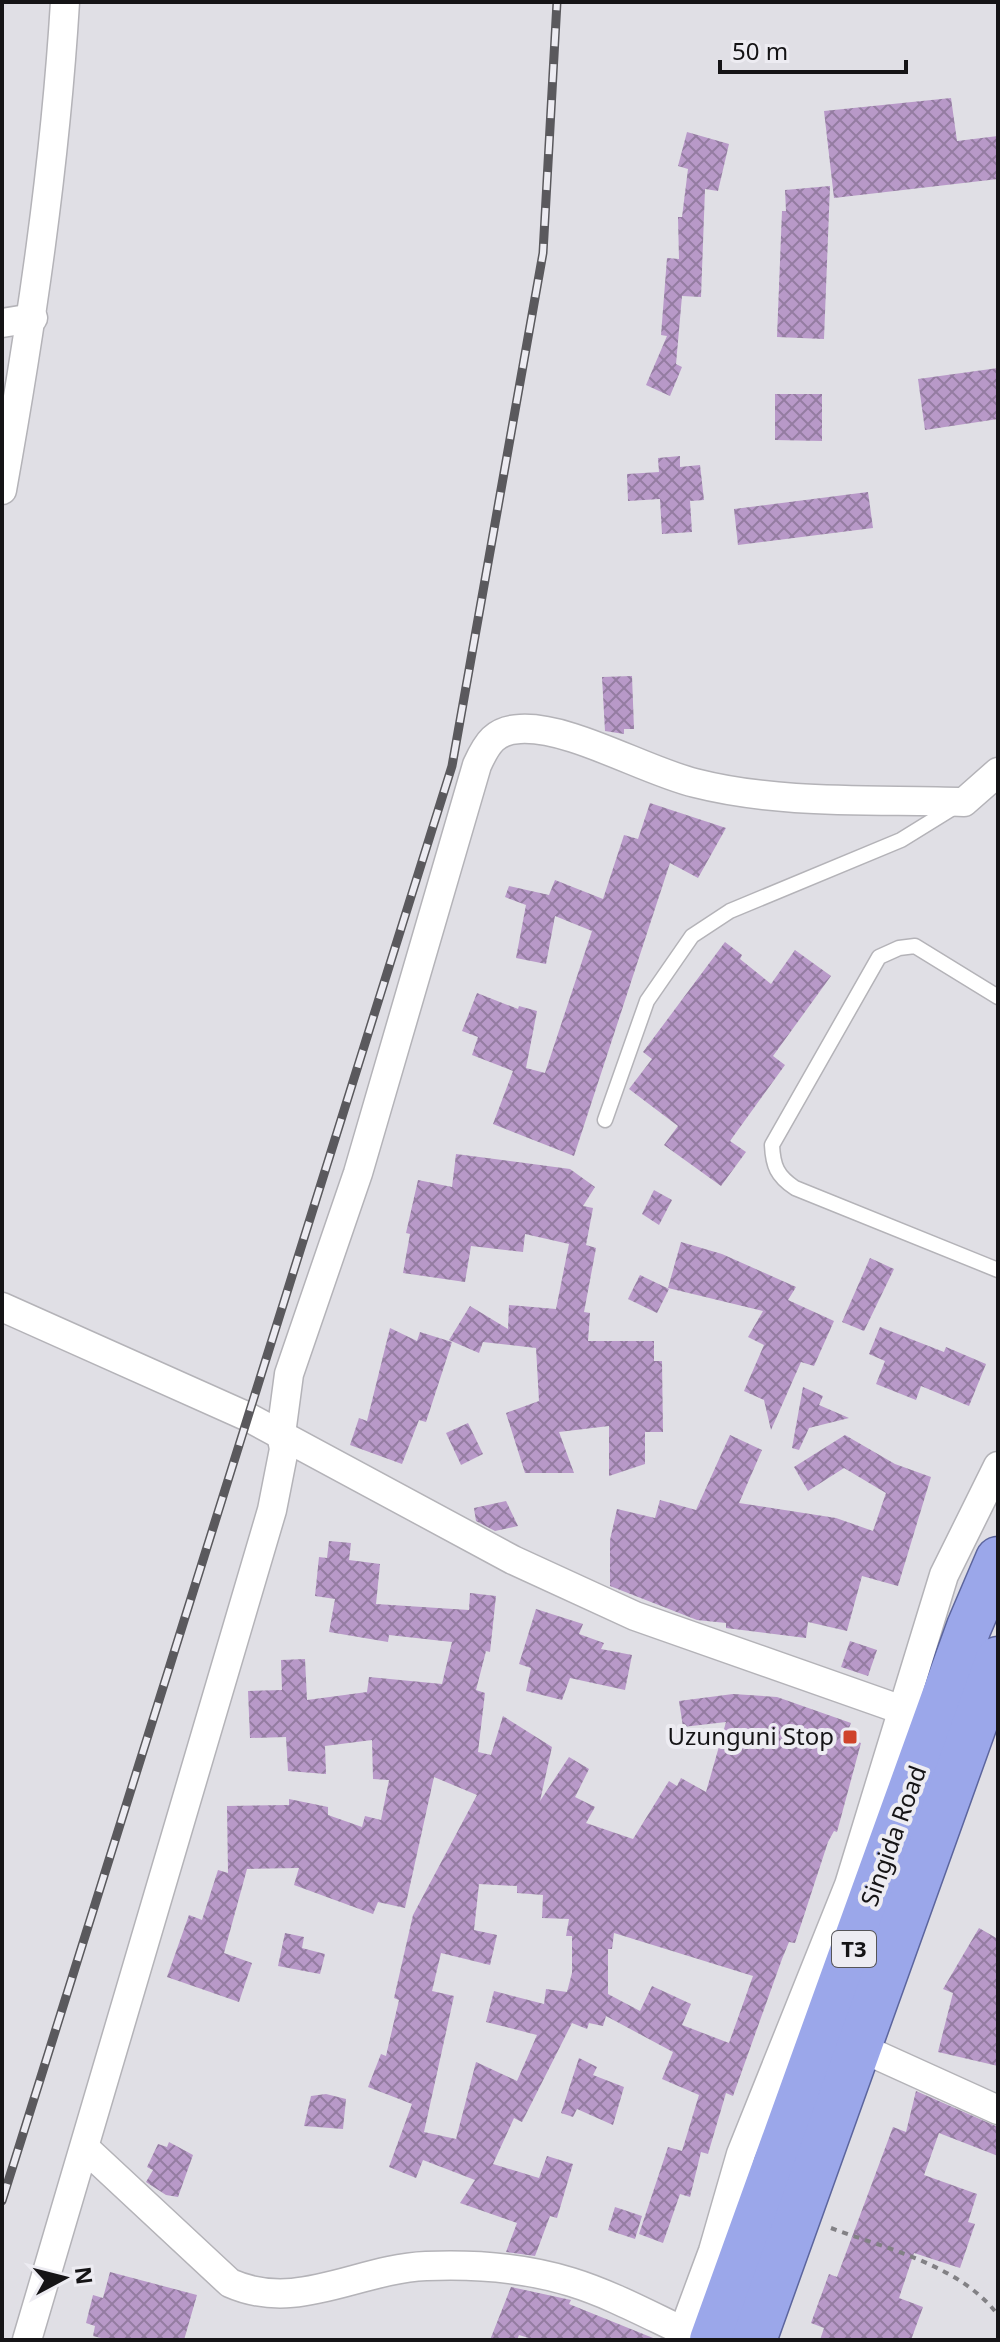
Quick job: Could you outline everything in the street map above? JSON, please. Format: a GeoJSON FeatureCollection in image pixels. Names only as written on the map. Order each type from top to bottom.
{"type":"FeatureCollection","features":[{"type":"Feature","properties":{"kind":"highway","name":"Singida Road"},"geometry":{"type":"LineString","coordinates":[[692,2337],[998,1559]]}},
{"type":"Feature","properties":{"kind":"highway","name":"Singida Road"},"geometry":{"type":"LineString","coordinates":[[754,2340],[998,1659]]}},
{"type":"Feature","properties":{"kind":"street"},"geometry":{"type":"LineString","coordinates":[[2,490],[33,318],[51,179],[65,2]]}},
{"type":"Feature","properties":{"kind":"street"},"geometry":{"type":"LineString","coordinates":[[2,323],[33,318]]}},
{"type":"Feature","properties":{"kind":"street"},"geometry":{"type":"LineString","coordinates":[[27,2340],[272,1510],[284,1449],[281,1434],[289,1374],[358,1173],[477,765],[487,742],[500,733],[521,729],[541,731],[693,783],[746,794],[964,802],[998,772]]}},
{"type":"Feature","properties":{"kind":"street"},"geometry":{"type":"LineString","coordinates":[[2,1307],[281,1434],[513,1560],[635,1616],[905,1711]]}},
{"type":"Feature","properties":{"kind":"street"},"geometry":{"type":"LineString","coordinates":[[85,2148],[230,2283],[252,2292],[285,2295],[385,2272],[423,2266],[468,2266],[535,2273],[573,2282],[692,2337],[741,2154],[849,1885],[905,1711],[944,1575],[998,1466]]}},
{"type":"Feature","properties":{"kind":"street"},"geometry":{"type":"LineString","coordinates":[[859,2047],[998,2110]]}},
{"type":"Feature","properties":{"kind":"lane"},"geometry":{"type":"LineString","coordinates":[[605,1120],[647,1001],[692,936],[730,911],[901,840],[964,802]]}},
{"type":"Feature","properties":{"kind":"lane"},"geometry":{"type":"LineString","coordinates":[[998,997],[915,946],[899,948],[879,957],[772,1145],[773,1164],[780,1177],[795,1188],[998,1270]]}},
{"type":"Feature","properties":{"kind":"path"},"geometry":{"type":"LineString","coordinates":[[799,2216],[940,2271],[987,2300],[998,2315]]}},
{"type":"Feature","properties":{"kind":"building"},"geometry":{"type":"Polygon","coordinates":[[[951,98],[957,141],[998,136],[998,179],[834,198],[824,111],[951,98]]]}},
{"type":"Feature","properties":{"kind":"building"},"geometry":{"type":"Polygon","coordinates":[[[687,132],[729,144],[718,191],[705,189],[701,297],[682,296],[676,364],[682,367],[670,396],[646,385],[667,336],[661,335],[667,258],[679,259],[678,217],[682,217],[688,169],[678,166],[687,132]]]}},
{"type":"Feature","properties":{"kind":"building"},"geometry":{"type":"Polygon","coordinates":[[[830,186],[824,339],[777,337],[785,190],[830,186]]]}},
{"type":"Feature","properties":{"kind":"building"},"geometry":{"type":"Polygon","coordinates":[[[998,368],[998,419],[925,430],[918,379],[998,368]]]}},
{"type":"Feature","properties":{"kind":"building"},"geometry":{"type":"Polygon","coordinates":[[[775,394],[822,394],[822,441],[775,440],[775,394]]]}},
{"type":"Feature","properties":{"kind":"building"},"geometry":{"type":"Polygon","coordinates":[[[680,456],[680,467],[700,465],[704,500],[690,501],[692,532],[662,534],[660,499],[628,501],[627,474],[659,472],[658,458],[680,456]]]}},
{"type":"Feature","properties":{"kind":"building"},"geometry":{"type":"Polygon","coordinates":[[[868,492],[873,528],[738,545],[734,509],[868,492]]]}},
{"type":"Feature","properties":{"kind":"building"},"geometry":{"type":"Polygon","coordinates":[[[632,676],[634,729],[624,729],[624,734],[605,731],[602,677],[632,676]]]}},
{"type":"Feature","properties":{"kind":"building"},"geometry":{"type":"Polygon","coordinates":[[[650,803],[726,828],[698,878],[670,863],[574,1156],[493,1124],[513,1071],[472,1055],[478,1037],[462,1031],[477,993],[518,1009],[519,1006],[537,1011],[526,1068],[545,1073],[592,931],[555,916],[546,964],[516,958],[526,905],[505,897],[509,886],[549,895],[555,880],[603,899],[624,835],[638,839],[650,803]]]}},
{"type":"Feature","properties":{"kind":"building"},"geometry":{"type":"Polygon","coordinates":[[[725,942],[742,955],[740,959],[771,984],[795,950],[831,976],[773,1056],[785,1065],[730,1141],[746,1152],[721,1186],[664,1145],[678,1126],[629,1089],[652,1059],[643,1052],[725,942]]]}},
{"type":"Feature","properties":{"kind":"building"},"geometry":{"type":"Polygon","coordinates":[[[456,1154],[570,1169],[595,1187],[583,1206],[593,1208],[586,1245],[596,1248],[584,1312],[590,1313],[588,1341],[654,1341],[654,1361],[662,1361],[663,1432],[645,1432],[645,1464],[609,1476],[609,1426],[559,1432],[574,1473],[525,1473],[506,1413],[539,1401],[536,1348],[483,1342],[479,1353],[449,1340],[470,1306],[508,1329],[509,1305],[556,1309],[569,1244],[525,1234],[523,1252],[471,1246],[465,1282],[403,1273],[410,1234],[406,1233],[418,1180],[452,1187],[456,1154]]]}},
{"type":"Feature","properties":{"kind":"building"},"geometry":{"type":"Polygon","coordinates":[[[654,1190],[672,1200],[659,1225],[642,1214],[654,1190]]]}},
{"type":"Feature","properties":{"kind":"building"},"geometry":{"type":"Polygon","coordinates":[[[681,1242],[722,1254],[796,1287],[788,1300],[834,1321],[814,1366],[801,1362],[771,1430],[764,1400],[744,1391],[764,1345],[748,1337],[763,1311],[668,1288],[681,1242]]]}},
{"type":"Feature","properties":{"kind":"building"},"geometry":{"type":"Polygon","coordinates":[[[870,1258],[894,1269],[864,1331],[842,1322],[870,1258]]]}},
{"type":"Feature","properties":{"kind":"building"},"geometry":{"type":"Polygon","coordinates":[[[640,1275],[669,1289],[657,1313],[628,1299],[640,1275]]]}},
{"type":"Feature","properties":{"kind":"building"},"geometry":{"type":"Polygon","coordinates":[[[880,1327],[944,1352],[946,1347],[986,1364],[969,1406],[921,1386],[916,1400],[876,1384],[885,1361],[869,1354],[880,1327]]]}},
{"type":"Feature","properties":{"kind":"building"},"geometry":{"type":"Polygon","coordinates":[[[390,1328],[417,1341],[420,1332],[452,1342],[426,1422],[419,1420],[402,1464],[350,1445],[359,1418],[367,1421],[390,1328]]]}},
{"type":"Feature","properties":{"kind":"building"},"geometry":{"type":"Polygon","coordinates":[[[803,1387],[823,1396],[819,1405],[849,1418],[809,1428],[799,1450],[792,1448],[803,1387]]]}},
{"type":"Feature","properties":{"kind":"building"},"geometry":{"type":"Polygon","coordinates":[[[468,1423],[483,1454],[461,1465],[446,1433],[468,1423]]]}},
{"type":"Feature","properties":{"kind":"building"},"geometry":{"type":"Polygon","coordinates":[[[730,1435],[762,1450],[739,1503],[836,1518],[873,1531],[886,1493],[844,1468],[808,1491],[794,1467],[845,1435],[895,1464],[931,1477],[898,1586],[862,1576],[847,1631],[808,1622],[806,1638],[726,1628],[726,1623],[697,1620],[610,1586],[610,1540],[617,1509],[655,1518],[660,1500],[696,1510],[730,1435]]]}},
{"type":"Feature","properties":{"kind":"building"},"geometry":{"type":"Polygon","coordinates":[[[506,1501],[518,1526],[495,1531],[476,1521],[474,1508],[506,1501]]]}},
{"type":"Feature","properties":{"kind":"building"},"geometry":{"type":"Polygon","coordinates":[[[329,1541],[351,1543],[349,1560],[380,1564],[376,1604],[469,1610],[470,1593],[496,1596],[490,1652],[486,1651],[476,1690],[485,1693],[478,1752],[491,1755],[503,1716],[552,1747],[540,1801],[569,1757],[589,1769],[575,1797],[595,1807],[586,1823],[633,1839],[669,1781],[677,1786],[681,1778],[706,1792],[726,1722],[683,1727],[679,1701],[733,1694],[777,1697],[851,1723],[845,1738],[861,1743],[837,1832],[834,1831],[828,1842],[795,1943],[789,1942],[782,1959],[733,2096],[726,2093],[708,2154],[701,2152],[690,2197],[680,2194],[663,2243],[639,2234],[668,2147],[682,2151],[699,2095],[662,2079],[673,2052],[606,2016],[603,2026],[589,2023],[587,2029],[572,2023],[522,2122],[514,2118],[493,2164],[539,2178],[547,2156],[573,2164],[557,2218],[550,2216],[535,2256],[506,2252],[517,2223],[460,2203],[475,2180],[423,2160],[416,2178],[389,2167],[412,2104],[368,2087],[381,2054],[386,2056],[399,2000],[394,1998],[413,1915],[477,1795],[434,1777],[405,1908],[378,1902],[373,1914],[294,1885],[299,1868],[247,1869],[224,1953],[252,1963],[239,2002],[167,1977],[189,1915],[202,1920],[218,1870],[228,1873],[227,1806],[289,1805],[289,1799],[328,1807],[328,1815],[362,1827],[365,1816],[381,1820],[389,1780],[373,1779],[372,1740],[325,1746],[326,1774],[288,1771],[286,1737],[250,1738],[248,1691],[282,1690],[281,1660],[305,1659],[307,1700],[367,1692],[369,1677],[442,1684],[452,1642],[389,1635],[388,1642],[329,1632],[335,1599],[315,1596],[319,1557],[327,1558],[329,1541]],[[479,1884],[474,1930],[497,1935],[490,1965],[441,1953],[432,1991],[454,1996],[424,2132],[456,2139],[476,2062],[517,2081],[537,2035],[486,2022],[494,1991],[544,2004],[546,1989],[567,1992],[572,1973],[572,1936],[566,1936],[569,1919],[542,1918],[543,1895],[517,1893],[517,1886],[479,1884]],[[614,1933],[612,1949],[608,1949],[608,1994],[640,2011],[652,1986],[691,2004],[682,2025],[729,2043],[753,1976],[614,1933]]]}},
{"type":"Feature","properties":{"kind":"building"},"geometry":{"type":"Polygon","coordinates":[[[536,1609],[583,1624],[579,1634],[604,1643],[601,1649],[632,1655],[625,1690],[570,1678],[562,1700],[526,1691],[531,1668],[519,1664],[536,1609]]]}},
{"type":"Feature","properties":{"kind":"building"},"geometry":{"type":"Polygon","coordinates":[[[850,1641],[877,1650],[868,1676],[841,1667],[850,1641]]]}},
{"type":"Feature","properties":{"kind":"building"},"geometry":{"type":"Polygon","coordinates":[[[979,1928],[998,1939],[998,2066],[938,2052],[953,1993],[943,1989],[979,1928]]]}},
{"type":"Feature","properties":{"kind":"building"},"geometry":{"type":"Polygon","coordinates":[[[285,1933],[304,1937],[302,1948],[325,1954],[320,1974],[278,1966],[285,1933]]]}},
{"type":"Feature","properties":{"kind":"building"},"geometry":{"type":"Polygon","coordinates":[[[579,2058],[597,2067],[593,2075],[624,2087],[613,2125],[577,2109],[573,2117],[561,2113],[579,2058]]]}},
{"type":"Feature","properties":{"kind":"building"},"geometry":{"type":"Polygon","coordinates":[[[916,2091],[998,2127],[998,2156],[939,2133],[924,2175],[977,2194],[968,2222],[975,2224],[960,2268],[914,2253],[899,2298],[923,2307],[911,2340],[820,2340],[824,2328],[811,2323],[829,2274],[837,2277],[893,2127],[906,2132],[916,2091]]]}},
{"type":"Feature","properties":{"kind":"building"},"geometry":{"type":"Polygon","coordinates":[[[326,2094],[346,2099],[343,2129],[304,2126],[311,2096],[326,2094]]]}},
{"type":"Feature","properties":{"kind":"building"},"geometry":{"type":"Polygon","coordinates":[[[169,2142],[193,2155],[178,2197],[166,2195],[146,2182],[153,2170],[147,2167],[158,2144],[167,2147],[169,2142]]]}},
{"type":"Feature","properties":{"kind":"building"},"geometry":{"type":"Polygon","coordinates":[[[615,2207],[642,2216],[635,2239],[608,2230],[615,2207]]]}},
{"type":"Feature","properties":{"kind":"building"},"geometry":{"type":"Polygon","coordinates":[[[110,2272],[197,2295],[184,2340],[109,2340],[93,2336],[95,2326],[86,2323],[93,2295],[103,2298],[110,2272]]]}},
{"type":"Feature","properties":{"kind":"building"},"geometry":{"type":"Polygon","coordinates":[[[511,2287],[571,2300],[569,2304],[658,2340],[535,2340],[519,2335],[517,2340],[490,2340],[511,2287]]]}},
{"type":"Feature","properties":{"kind":"railway"},"geometry":{"type":"LineString","coordinates":[[2,2201],[452,766],[543,253],[557,2]]}},
{"type":"Feature","properties":{"kind":"place","name":"Uzunguni Stop"},"geometry":{"type":"Point","coordinates":[850,1737]}}]}
